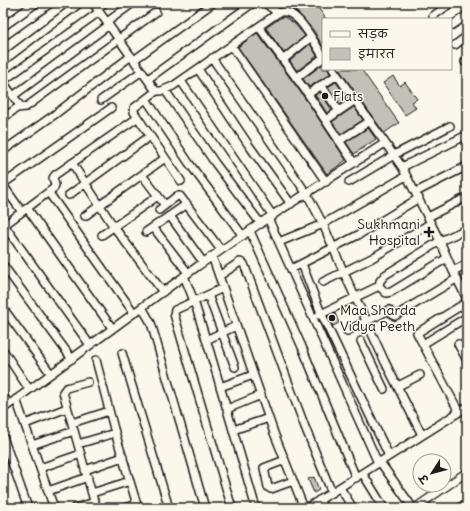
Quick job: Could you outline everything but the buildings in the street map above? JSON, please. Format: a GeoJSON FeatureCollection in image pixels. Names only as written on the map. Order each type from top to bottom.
{"type":"FeatureCollection","features":[{"type":"Feature","properties":{"kind":"street"},"geometry":{"type":"LineString","coordinates":[[3,16],[21,3]]}},
{"type":"Feature","properties":{"kind":"street"},"geometry":{"type":"LineString","coordinates":[[3,37],[51,3]]}},
{"type":"Feature","properties":{"kind":"street"},"geometry":{"type":"LineString","coordinates":[[3,61],[80,3]]}},
{"type":"Feature","properties":{"kind":"street"},"geometry":{"type":"LineString","coordinates":[[21,107],[3,82],[104,3]]}},
{"type":"Feature","properties":{"kind":"street"},"geometry":{"type":"LineString","coordinates":[[13,96],[108,24],[133,3]]}},
{"type":"Feature","properties":{"kind":"street"},"geometry":{"type":"LineString","coordinates":[[3,151],[213,3]]}},
{"type":"Feature","properties":{"kind":"street"},"geometry":{"type":"LineString","coordinates":[[148,79],[253,3]]}},
{"type":"Feature","properties":{"kind":"street"},"geometry":{"type":"LineString","coordinates":[[265,3],[278,13]]}},
{"type":"Feature","properties":{"kind":"street"},"geometry":{"type":"LineString","coordinates":[[433,16],[451,3]]}},
{"type":"Feature","properties":{"kind":"street"},"geometry":{"type":"LineString","coordinates":[[96,8],[148,79],[155,91]]}},
{"type":"Feature","properties":{"kind":"street"},"geometry":{"type":"LineString","coordinates":[[181,181],[137,118],[134,109],[155,91],[165,90],[181,81],[278,13],[284,11],[293,14],[301,23],[322,55]]}},
{"type":"Feature","properties":{"kind":"street"},"geometry":{"type":"LineString","coordinates":[[4,115],[17,108],[26,106],[156,12]]}},
{"type":"Feature","properties":{"kind":"street"},"geometry":{"type":"LineString","coordinates":[[452,25],[467,15]]}},
{"type":"Feature","properties":{"kind":"street"},"geometry":{"type":"LineString","coordinates":[[259,27],[284,59],[354,163]]}},
{"type":"Feature","properties":{"kind":"street"},"geometry":{"type":"LineString","coordinates":[[455,45],[467,36]]}},
{"type":"Feature","properties":{"kind":"street"},"geometry":{"type":"LineString","coordinates":[[284,59],[311,37]]}},
{"type":"Feature","properties":{"kind":"street"},"geometry":{"type":"LineString","coordinates":[[231,45],[326,182]]}},
{"type":"Feature","properties":{"kind":"street"},"geometry":{"type":"LineString","coordinates":[[212,58],[307,194],[323,224],[385,362],[422,435]]}},
{"type":"Feature","properties":{"kind":"street"},"geometry":{"type":"LineString","coordinates":[[296,78],[322,58]]}},
{"type":"Feature","properties":{"kind":"street"},"geometry":{"type":"LineString","coordinates":[[198,69],[248,144],[291,204]]}},
{"type":"Feature","properties":{"kind":"street"},"geometry":{"type":"LineString","coordinates":[[100,100],[142,71]]}},
{"type":"Feature","properties":{"kind":"street"},"geometry":{"type":"LineString","coordinates":[[308,94],[322,85],[335,72],[402,168],[430,220],[456,279],[466,294]]}},
{"type":"Feature","properties":{"kind":"street"},"geometry":{"type":"LineString","coordinates":[[181,81],[270,217],[279,242],[379,463],[414,508],[467,472]]}},
{"type":"Feature","properties":{"kind":"street"},"geometry":{"type":"LineString","coordinates":[[322,85],[339,111]]}},
{"type":"Feature","properties":{"kind":"street"},"geometry":{"type":"LineString","coordinates":[[165,90],[215,163],[261,224]]}},
{"type":"Feature","properties":{"kind":"street"},"geometry":{"type":"LineString","coordinates":[[146,99],[189,163],[243,236]]}},
{"type":"Feature","properties":{"kind":"street"},"geometry":{"type":"LineString","coordinates":[[326,120],[355,100]]}},
{"type":"Feature","properties":{"kind":"street"},"geometry":{"type":"LineString","coordinates":[[111,108],[3,184],[5,193],[24,210],[112,328]]}},
{"type":"Feature","properties":{"kind":"street"},"geometry":{"type":"LineString","coordinates":[[90,345],[4,225],[49,192],[55,186],[52,178],[55,175],[137,118]]}},
{"type":"Feature","properties":{"kind":"street"},"geometry":{"type":"LineString","coordinates":[[339,141],[370,121]]}},
{"type":"Feature","properties":{"kind":"street"},"geometry":{"type":"LineString","coordinates":[[349,182],[394,155],[450,126]]}},
{"type":"Feature","properties":{"kind":"street"},"geometry":{"type":"LineString","coordinates":[[402,168],[467,135]]}},
{"type":"Feature","properties":{"kind":"street"},"geometry":{"type":"LineString","coordinates":[[68,195],[150,136]]}},
{"type":"Feature","properties":{"kind":"street"},"geometry":{"type":"LineString","coordinates":[[3,396],[6,406],[203,262],[385,143]]}},
{"type":"Feature","properties":{"kind":"street"},"geometry":{"type":"LineString","coordinates":[[85,216],[165,158]]}},
{"type":"Feature","properties":{"kind":"street"},"geometry":{"type":"LineString","coordinates":[[72,163],[114,227],[162,292]]}},
{"type":"Feature","properties":{"kind":"street"},"geometry":{"type":"LineString","coordinates":[[292,269],[360,234],[417,195],[467,166]]}},
{"type":"Feature","properties":{"kind":"street"},"geometry":{"type":"LineString","coordinates":[[142,175],[158,196],[162,208],[178,196],[182,198],[221,250]]}},
{"type":"Feature","properties":{"kind":"street"},"geometry":{"type":"LineString","coordinates":[[279,242],[323,224],[406,176]]}},
{"type":"Feature","properties":{"kind":"street"},"geometry":{"type":"LineString","coordinates":[[49,192],[134,313]]}},
{"type":"Feature","properties":{"kind":"street"},"geometry":{"type":"LineString","coordinates":[[102,235],[158,196]]}},
{"type":"Feature","properties":{"kind":"street"},"geometry":{"type":"LineString","coordinates":[[323,282],[372,258],[467,197]]}},
{"type":"Feature","properties":{"kind":"street"},"geometry":{"type":"LineString","coordinates":[[146,232],[187,204]]}},
{"type":"Feature","properties":{"kind":"street"},"geometry":{"type":"LineString","coordinates":[[170,216],[203,262]]}},
{"type":"Feature","properties":{"kind":"street"},"geometry":{"type":"LineString","coordinates":[[153,227],[186,275],[234,430],[256,508]]}},
{"type":"Feature","properties":{"kind":"street"},"geometry":{"type":"LineString","coordinates":[[313,317],[379,286],[380,281],[385,275],[440,241],[467,229]]}},
{"type":"Feature","properties":{"kind":"street"},"geometry":{"type":"LineString","coordinates":[[250,230],[360,476],[384,508]]}},
{"type":"Feature","properties":{"kind":"street"},"geometry":{"type":"LineString","coordinates":[[212,256],[268,418],[304,508]]}},
{"type":"Feature","properties":{"kind":"street"},"geometry":{"type":"LineString","coordinates":[[379,286],[386,293],[391,292],[447,258]]}},
{"type":"Feature","properties":{"kind":"street"},"geometry":{"type":"LineString","coordinates":[[219,276],[240,262],[244,264],[305,427],[332,493]]}},
{"type":"Feature","properties":{"kind":"street"},"geometry":{"type":"LineString","coordinates":[[302,264],[322,313],[389,456]]}},
{"type":"Feature","properties":{"kind":"street"},"geometry":{"type":"LineString","coordinates":[[453,271],[467,264]]}},
{"type":"Feature","properties":{"kind":"street"},"geometry":{"type":"LineString","coordinates":[[3,265],[72,359]]}},
{"type":"Feature","properties":{"kind":"street"},"geometry":{"type":"LineString","coordinates":[[346,331],[389,310],[395,316],[456,279]]}},
{"type":"Feature","properties":{"kind":"street"},"geometry":{"type":"LineString","coordinates":[[223,288],[175,310],[174,314],[232,508]]}},
{"type":"Feature","properties":{"kind":"street"},"geometry":{"type":"LineString","coordinates":[[208,295],[235,367]]}},
{"type":"Feature","properties":{"kind":"street"},"geometry":{"type":"LineString","coordinates":[[459,412],[418,332],[467,302]]}},
{"type":"Feature","properties":{"kind":"street"},"geometry":{"type":"LineString","coordinates":[[142,307],[151,323],[205,508]]}},
{"type":"Feature","properties":{"kind":"street"},"geometry":{"type":"LineString","coordinates":[[3,308],[50,374]]}},
{"type":"Feature","properties":{"kind":"street"},"geometry":{"type":"LineString","coordinates":[[423,344],[467,317]]}},
{"type":"Feature","properties":{"kind":"street"},"geometry":{"type":"LineString","coordinates":[[206,340],[236,326]]}},
{"type":"Feature","properties":{"kind":"street"},"geometry":{"type":"LineString","coordinates":[[361,341],[384,389]]}},
{"type":"Feature","properties":{"kind":"street"},"geometry":{"type":"LineString","coordinates":[[458,344],[467,360]]}},
{"type":"Feature","properties":{"kind":"street"},"geometry":{"type":"LineString","coordinates":[[3,350],[29,389]]}},
{"type":"Feature","properties":{"kind":"street"},"geometry":{"type":"LineString","coordinates":[[122,353],[169,508]]}},
{"type":"Feature","properties":{"kind":"street"},"geometry":{"type":"LineString","coordinates":[[96,360],[138,506],[124,508]]}},
{"type":"Feature","properties":{"kind":"street"},"geometry":{"type":"LineString","coordinates":[[373,368],[385,362]]}},
{"type":"Feature","properties":{"kind":"street"},"geometry":{"type":"LineString","coordinates":[[220,387],[254,375]]}},
{"type":"Feature","properties":{"kind":"street"},"geometry":{"type":"LineString","coordinates":[[398,386],[420,375]]}},
{"type":"Feature","properties":{"kind":"street"},"geometry":{"type":"LineString","coordinates":[[75,508],[96,505],[63,392],[64,389],[88,382]]}},
{"type":"Feature","properties":{"kind":"street"},"geometry":{"type":"LineString","coordinates":[[227,409],[261,395]]}},
{"type":"Feature","properties":{"kind":"street"},"geometry":{"type":"LineString","coordinates":[[16,399],[54,508]]}},
{"type":"Feature","properties":{"kind":"street"},"geometry":{"type":"LineString","coordinates":[[307,508],[360,476],[467,407]]}},
{"type":"Feature","properties":{"kind":"street"},"geometry":{"type":"LineString","coordinates":[[24,424],[67,408]]}},
{"type":"Feature","properties":{"kind":"street"},"geometry":{"type":"LineString","coordinates":[[72,423],[110,411]]}},
{"type":"Feature","properties":{"kind":"street"},"geometry":{"type":"LineString","coordinates":[[234,430],[268,418]]}},
{"type":"Feature","properties":{"kind":"street"},"geometry":{"type":"LineString","coordinates":[[32,445],[74,431]]}},
{"type":"Feature","properties":{"kind":"street"},"geometry":{"type":"LineString","coordinates":[[78,444],[116,432]]}},
{"type":"Feature","properties":{"kind":"street"},"geometry":{"type":"LineString","coordinates":[[3,437],[28,508]]}},
{"type":"Feature","properties":{"kind":"street"},"geometry":{"type":"LineString","coordinates":[[40,468],[81,454]]}},
{"type":"Feature","properties":{"kind":"street"},"geometry":{"type":"LineString","coordinates":[[85,470],[123,457]]}},
{"type":"Feature","properties":{"kind":"street"},"geometry":{"type":"LineString","coordinates":[[285,460],[264,468],[268,487],[271,489],[293,481]]}},
{"type":"Feature","properties":{"kind":"street"},"geometry":{"type":"LineString","coordinates":[[48,491],[88,477]]}},
{"type":"Feature","properties":{"kind":"street"},"geometry":{"type":"LineString","coordinates":[[92,493],[130,481]]}},
{"type":"Feature","properties":{"kind":"street"},"geometry":{"type":"LineString","coordinates":[[340,488],[353,508]]}},
{"type":"Feature","properties":{"kind":"street"},"geometry":{"type":"LineString","coordinates":[[3,500],[6,508]]}},
{"type":"Feature","properties":{"kind":"street"},"geometry":{"type":"LineString","coordinates":[[319,500],[324,508]]}},
{"type":"Feature","properties":{"kind":"street"},"geometry":{"type":"LineString","coordinates":[[459,508],[467,503]]}},
{"type":"Feature","properties":{"kind":"place","name":"Flats"},"geometry":{"type":"Point","coordinates":[325,96]}},
{"type":"Feature","properties":{"kind":"place","name":"Sukhmani Hospital"},"geometry":{"type":"Point","coordinates":[429,232]}},
{"type":"Feature","properties":{"kind":"place","name":"Maa Sharda Vidya Peeth"},"geometry":{"type":"Point","coordinates":[332,318]}}]}
